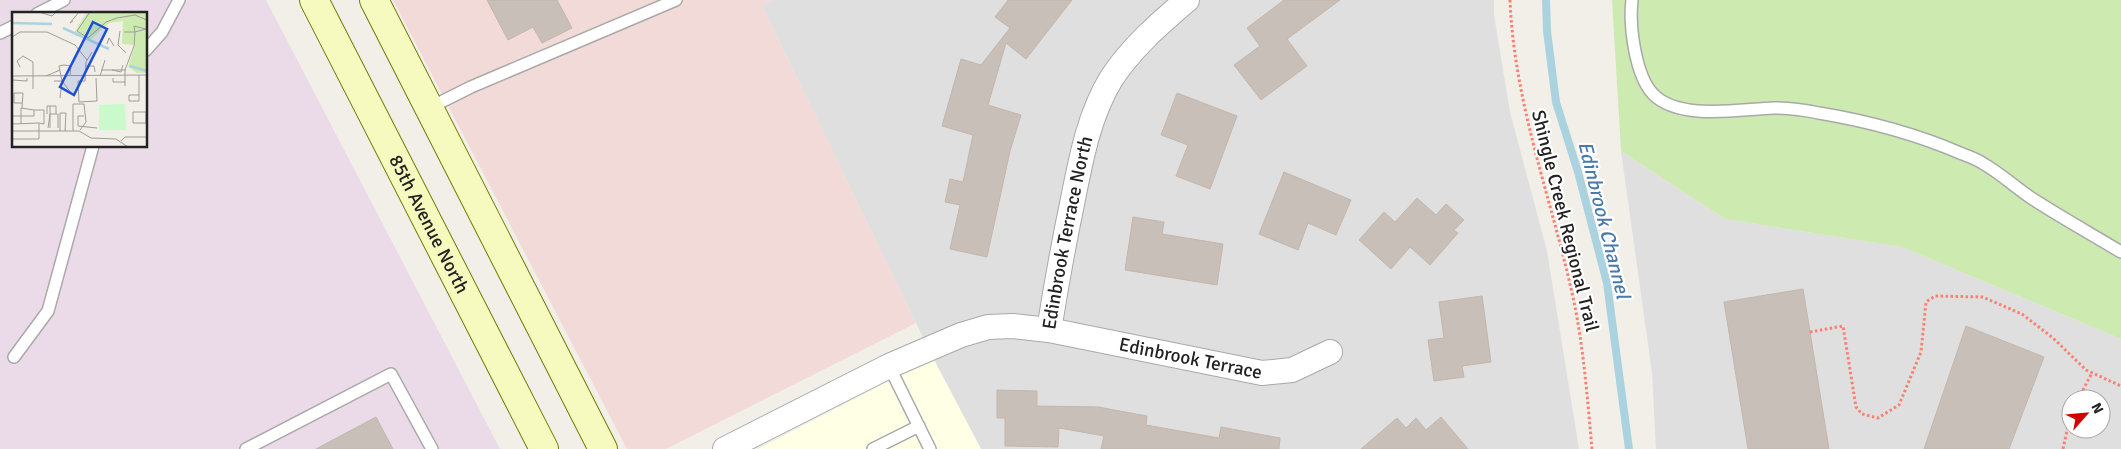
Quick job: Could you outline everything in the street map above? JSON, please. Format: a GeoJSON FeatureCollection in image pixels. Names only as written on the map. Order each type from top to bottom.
{"type":"FeatureCollection","features":[{"type":"Feature","properties":{"kind":"main road","name":"85th Avenue North"},"geometry":{"type":"LineString","coordinates":[[314,0],[544,449]]}},
{"type":"Feature","properties":{"kind":"main road"},"geometry":{"type":"LineString","coordinates":[[374,0],[603,449]]}},
{"type":"Feature","properties":{"kind":"street","name":"Edinbrook Terrace North"},"geometry":{"type":"LineString","coordinates":[[725,449],[889,366],[961,335],[988,327],[1013,326],[1049,330],[1058,269],[1093,118],[1111,80],[1136,46],[1188,0]]}},
{"type":"Feature","properties":{"kind":"street","name":"Edinbrook Terrace"},"geometry":{"type":"LineString","coordinates":[[1049,330],[1262,373],[1292,370],[1330,352]]}},
{"type":"Feature","properties":{"kind":"lane"},"geometry":{"type":"LineString","coordinates":[[42,12],[64,0]]}},
{"type":"Feature","properties":{"kind":"lane"},"geometry":{"type":"LineString","coordinates":[[148,48],[162,32],[178,0]]}},
{"type":"Feature","properties":{"kind":"lane"},"geometry":{"type":"LineString","coordinates":[[429,108],[471,87],[676,0]]}},
{"type":"Feature","properties":{"kind":"lane"},"geometry":{"type":"LineString","coordinates":[[1632,0],[1629,17],[1633,44],[1640,69],[1653,94],[1665,102],[1680,109],[1703,111],[1776,108],[1817,112],[1859,120],[1939,144],[1984,163],[2036,201],[2121,252]]}},
{"type":"Feature","properties":{"kind":"lane"},"geometry":{"type":"LineString","coordinates":[[0,33],[12,27]]}},
{"type":"Feature","properties":{"kind":"lane"},"geometry":{"type":"LineString","coordinates":[[14,357],[48,311],[93,148]]}},
{"type":"Feature","properties":{"kind":"lane"},"geometry":{"type":"LineString","coordinates":[[889,366],[930,449]]}},
{"type":"Feature","properties":{"kind":"lane"},"geometry":{"type":"LineString","coordinates":[[246,449],[391,374],[432,449]]}},
{"type":"Feature","properties":{"kind":"lane"},"geometry":{"type":"LineString","coordinates":[[873,449],[919,426]]}},
{"type":"Feature","properties":{"kind":"path","name":"Shingle Creek Regional Trail"},"geometry":{"type":"LineString","coordinates":[[1510,0],[1515,59],[1526,120],[1577,316],[1592,449]]}},
{"type":"Feature","properties":{"kind":"path"},"geometry":{"type":"LineString","coordinates":[[1810,332],[1843,326],[1856,407],[1862,414],[1878,418],[1899,405],[1921,352],[1926,302],[1935,296],[1983,297],[2022,314],[2053,338],[2086,370],[2121,386]]}},
{"type":"Feature","properties":{"kind":"path"},"geometry":{"type":"LineString","coordinates":[[2083,389],[2092,373]]}},
{"type":"Feature","properties":{"kind":"shaded area"},"geometry":{"type":"Polygon","coordinates":[[[0,0],[266,0],[500,449],[0,449],[0,0]]]}},
{"type":"Feature","properties":{"kind":"shaded area"},"geometry":{"type":"Polygon","coordinates":[[[393,0],[772,0],[762,6],[916,323],[666,449],[627,449],[393,0]]]}},
{"type":"Feature","properties":{"kind":"shaded area"},"geometry":{"type":"Polygon","coordinates":[[[772,0],[1494,0],[1494,15],[1510,112],[1547,251],[1579,449],[981,449],[933,358],[762,6],[772,0]]]}},
{"type":"Feature","properties":{"kind":"shaded area"},"geometry":{"type":"Polygon","coordinates":[[[1621,151],[1725,219],[1902,247],[2121,339],[2121,449],[1656,449],[1652,373],[1621,151]]]}},
{"type":"Feature","properties":{"kind":"shaded area"},"geometry":{"type":"Polygon","coordinates":[[[933,358],[981,449],[758,449],[933,358]]]}},
{"type":"Feature","properties":{"kind":"green space"},"geometry":{"type":"Polygon","coordinates":[[[1612,0],[2121,0],[2121,339],[1902,247],[1725,219],[1621,151],[1612,0]]]}},
{"type":"Feature","properties":{"kind":"building"},"geometry":{"type":"Polygon","coordinates":[[[487,0],[557,0],[572,28],[542,43],[533,27],[508,40],[487,0]]]}},
{"type":"Feature","properties":{"kind":"building"},"geometry":{"type":"Polygon","coordinates":[[[1008,0],[1072,0],[1026,59],[1006,43],[988,105],[1021,115],[1010,151],[987,257],[950,249],[960,205],[945,202],[950,179],[963,182],[973,135],[942,126],[961,59],[981,65],[1010,28],[995,17],[1008,0]]]}},
{"type":"Feature","properties":{"kind":"building"},"geometry":{"type":"Polygon","coordinates":[[[1284,0],[1340,0],[1287,39],[1307,66],[1261,100],[1234,65],[1260,46],[1247,28],[1284,0]]]}},
{"type":"Feature","properties":{"kind":"building"},"geometry":{"type":"Polygon","coordinates":[[[1177,93],[1237,116],[1210,189],[1176,176],[1188,145],[1161,135],[1177,93]]]}},
{"type":"Feature","properties":{"kind":"building"},"geometry":{"type":"Polygon","coordinates":[[[1284,172],[1351,200],[1336,235],[1308,223],[1298,250],[1259,234],[1284,172]]]}},
{"type":"Feature","properties":{"kind":"building"},"geometry":{"type":"Polygon","coordinates":[[[1417,198],[1436,215],[1446,204],[1464,220],[1454,230],[1458,233],[1430,265],[1410,247],[1391,269],[1359,240],[1384,212],[1395,222],[1417,198]]]}},
{"type":"Feature","properties":{"kind":"building"},"geometry":{"type":"Polygon","coordinates":[[[1133,217],[1164,222],[1162,234],[1223,244],[1217,285],[1125,270],[1133,217]]]}},
{"type":"Feature","properties":{"kind":"building"},"geometry":{"type":"Polygon","coordinates":[[[1803,289],[1829,449],[1748,449],[1724,302],[1803,289]]]}},
{"type":"Feature","properties":{"kind":"building"},"geometry":{"type":"Polygon","coordinates":[[[1482,296],[1491,362],[1462,366],[1464,377],[1434,381],[1428,340],[1444,338],[1439,302],[1482,296]]]}},
{"type":"Feature","properties":{"kind":"building"},"geometry":{"type":"Polygon","coordinates":[[[1966,326],[2044,357],[2009,449],[1924,449],[1966,326]]]}},
{"type":"Feature","properties":{"kind":"building"},"geometry":{"type":"Polygon","coordinates":[[[997,390],[1037,391],[1037,406],[1098,407],[1147,416],[1146,425],[1219,438],[1221,427],[1280,438],[1279,449],[1101,449],[1104,436],[1059,428],[1058,447],[1005,446],[1005,418],[997,418],[997,390]]]}},
{"type":"Feature","properties":{"kind":"building"},"geometry":{"type":"Polygon","coordinates":[[[376,417],[393,449],[316,449],[376,417]]]}},
{"type":"Feature","properties":{"kind":"building"},"geometry":{"type":"Polygon","coordinates":[[[1441,417],[1468,449],[1361,449],[1397,418],[1406,428],[1416,418],[1426,430],[1441,417]]]}},
{"type":"Feature","properties":{"kind":"waterway","name":"Edinbrook Channel"},"geometry":{"type":"LineString","coordinates":[[1546,0],[1547,31],[1556,102],[1578,172],[1607,283],[1629,449]]}}]}
